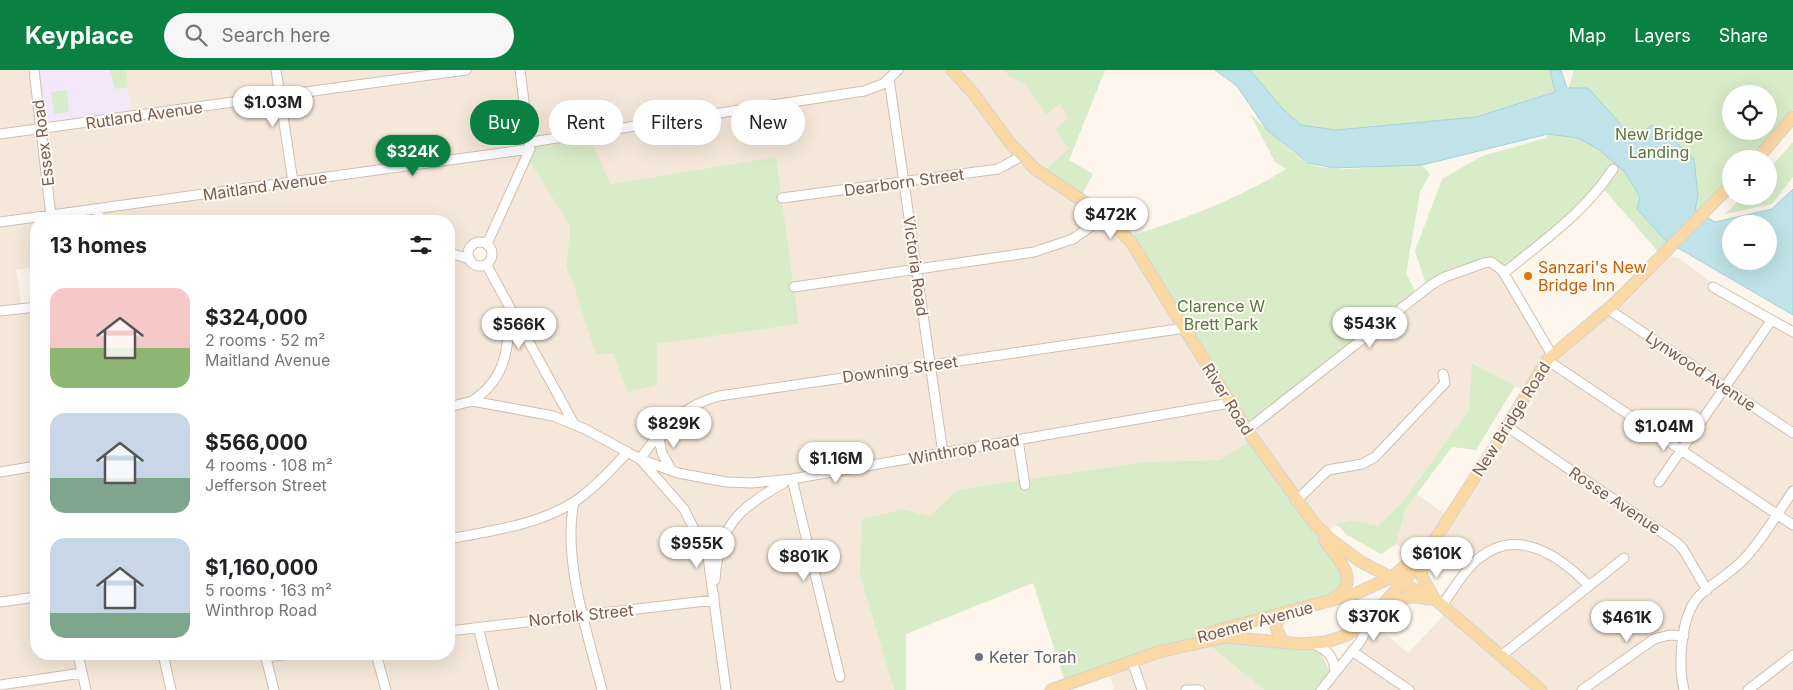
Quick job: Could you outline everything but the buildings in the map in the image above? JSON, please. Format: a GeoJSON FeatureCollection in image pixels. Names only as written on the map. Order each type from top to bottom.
{"type":"FeatureCollection","features":[{"type":"Feature","properties":{"kind":"main road","name":"River Road"},"geometry":{"type":"LineString","coordinates":[[952,70],[974,94],[1022,156],[1049,180],[1105,216],[1140,254],[1247,430],[1296,501],[1314,523],[1330,539],[1354,558],[1404,582],[1440,603],[1541,690]]}},
{"type":"Feature","properties":{"kind":"main road"},"geometry":{"type":"LineString","coordinates":[[1765,150],[1793,117]]}},
{"type":"Feature","properties":{"kind":"main road","name":"New Bridge Road"},"geometry":{"type":"LineString","coordinates":[[1375,615],[1421,561],[1493,450],[1550,357],[1608,309],[1722,195]]}},
{"type":"Feature","properties":{"kind":"main road"},"geometry":{"type":"LineString","coordinates":[[1314,523],[1340,560],[1347,576],[1340,595],[1317,606]]}},
{"type":"Feature","properties":{"kind":"main road","name":"Roemer Avenue"},"geometry":{"type":"LineString","coordinates":[[1051,690],[1232,625],[1317,606],[1355,594],[1392,577],[1431,544]]}},
{"type":"Feature","properties":{"kind":"main road"},"geometry":{"type":"LineString","coordinates":[[1421,561],[1424,582],[1440,603]]}},
{"type":"Feature","properties":{"kind":"main road"},"geometry":{"type":"LineString","coordinates":[[1375,615],[1404,597],[1412,596],[1440,603]]}},
{"type":"Feature","properties":{"kind":"main road"},"geometry":{"type":"LineString","coordinates":[[1282,642],[1276,633],[1276,627],[1279,618],[1288,611]]}},
{"type":"Feature","properties":{"kind":"main road","name":"Roemer Avenue"},"geometry":{"type":"LineString","coordinates":[[1154,653],[1225,636],[1314,644],[1348,635],[1375,615]]}},
{"type":"Feature","properties":{"kind":"street","name":"Essex Road"},"geometry":{"type":"LineString","coordinates":[[34,70],[51,215]]}},
{"type":"Feature","properties":{"kind":"street"},"geometry":{"type":"LineString","coordinates":[[276,70],[293,182]]}},
{"type":"Feature","properties":{"kind":"street","name":"Rutland Avenue"},"geometry":{"type":"LineString","coordinates":[[0,134],[466,70]]}},
{"type":"Feature","properties":{"kind":"street"},"geometry":{"type":"LineString","coordinates":[[520,70],[524,100]]}},
{"type":"Feature","properties":{"kind":"street","name":"Maitland Avenue"},"geometry":{"type":"LineString","coordinates":[[539,144],[864,91],[889,79],[898,70]]}},
{"type":"Feature","properties":{"kind":"street","name":"Victoria Road"},"geometry":{"type":"LineString","coordinates":[[889,79],[942,453]]}},
{"type":"Feature","properties":{"kind":"street"},"geometry":{"type":"LineString","coordinates":[[486,244],[528,159],[531,145]]}},
{"type":"Feature","properties":{"kind":"street","name":"Maitland Avenue"},"geometry":{"type":"LineString","coordinates":[[58,215],[293,182],[531,145]]}},
{"type":"Feature","properties":{"kind":"street","name":"Dearborn Street"},"geometry":{"type":"LineString","coordinates":[[782,198],[998,169],[1022,156]]}},
{"type":"Feature","properties":{"kind":"street"},"geometry":{"type":"LineString","coordinates":[[1504,273],[1588,202],[1613,169]]}},
{"type":"Feature","properties":{"kind":"street"},"geometry":{"type":"LineString","coordinates":[[98,209],[99,215]]}},
{"type":"Feature","properties":{"kind":"street"},"geometry":{"type":"LineString","coordinates":[[794,287],[1047,249],[1081,235],[1105,216]]}},
{"type":"Feature","properties":{"kind":"street","name":"Maitland Avenue"},"geometry":{"type":"LineString","coordinates":[[0,222],[30,218]]}},
{"type":"Feature","properties":{"kind":"street"},"geometry":{"type":"LineString","coordinates":[[470,259],[469,252],[472,246],[479,242],[486,244],[492,254],[486,264]]}},
{"type":"Feature","properties":{"kind":"street"},"geometry":{"type":"LineString","coordinates":[[455,255],[470,259],[478,265],[486,264]]}},
{"type":"Feature","properties":{"kind":"street"},"geometry":{"type":"LineString","coordinates":[[1247,430],[1431,285],[1451,275],[1484,263],[1498,266],[1504,273],[1550,357],[1681,450],[1793,526]]}},
{"type":"Feature","properties":{"kind":"street"},"geometry":{"type":"LineString","coordinates":[[486,264],[510,312],[574,424]]}},
{"type":"Feature","properties":{"kind":"street"},"geometry":{"type":"LineString","coordinates":[[1713,287],[1793,332]]}},
{"type":"Feature","properties":{"kind":"street"},"geometry":{"type":"LineString","coordinates":[[0,311],[30,308]]}},
{"type":"Feature","properties":{"kind":"street","name":"Lynwood Avenue"},"geometry":{"type":"LineString","coordinates":[[1608,309],[1793,433]]}},
{"type":"Feature","properties":{"kind":"street","name":"Winthrop Road"},"geometry":{"type":"LineString","coordinates":[[455,406],[472,400],[490,387],[501,370],[507,348],[510,312]]}},
{"type":"Feature","properties":{"kind":"street"},"geometry":{"type":"LineString","coordinates":[[1659,482],[1771,321]]}},
{"type":"Feature","properties":{"kind":"street","name":"Downing Street"},"geometry":{"type":"LineString","coordinates":[[640,459],[658,434],[681,412],[694,404],[719,396],[1185,328]]}},
{"type":"Feature","properties":{"kind":"street"},"geometry":{"type":"LineString","coordinates":[[1296,501],[1328,470],[1362,464],[1375,457],[1445,383],[1443,374]]}},
{"type":"Feature","properties":{"kind":"street","name":"Winthrop Road"},"geometry":{"type":"LineString","coordinates":[[472,400],[534,411],[574,424],[640,459],[672,471],[726,482],[752,484],[790,480],[1230,403]]}},
{"type":"Feature","properties":{"kind":"street","name":"Rosse Avenue"},"geometry":{"type":"LineString","coordinates":[[1506,426],[1676,542],[1683,549],[1706,590]]}},
{"type":"Feature","properties":{"kind":"street"},"geometry":{"type":"LineString","coordinates":[[658,434],[662,453],[672,471]]}},
{"type":"Feature","properties":{"kind":"street"},"geometry":{"type":"LineString","coordinates":[[1018,440],[1025,485]]}},
{"type":"Feature","properties":{"kind":"street"},"geometry":{"type":"LineString","coordinates":[[455,538],[543,517],[574,502],[628,452]]}},
{"type":"Feature","properties":{"kind":"street"},"geometry":{"type":"LineString","coordinates":[[640,459],[684,509],[708,557],[726,690]]}},
{"type":"Feature","properties":{"kind":"street"},"geometry":{"type":"LineString","coordinates":[[0,472],[30,467]]}},
{"type":"Feature","properties":{"kind":"street"},"geometry":{"type":"LineString","coordinates":[[714,600],[718,558],[732,522],[755,499],[790,480],[840,676]]}},
{"type":"Feature","properties":{"kind":"street"},"geometry":{"type":"LineString","coordinates":[[1684,690],[1680,660],[1691,608],[1706,590],[1744,558],[1793,491]]}},
{"type":"Feature","properties":{"kind":"street"},"geometry":{"type":"LineString","coordinates":[[574,502],[571,521],[571,549],[582,615],[602,690]]}},
{"type":"Feature","properties":{"kind":"street"},"geometry":{"type":"LineString","coordinates":[[1440,603],[1477,559],[1494,549],[1512,545],[1523,544],[1542,550],[1568,566],[1589,586]]}},
{"type":"Feature","properties":{"kind":"street"},"geometry":{"type":"LineString","coordinates":[[1501,656],[1624,558]]}},
{"type":"Feature","properties":{"kind":"street"},"geometry":{"type":"LineString","coordinates":[[0,602],[30,598]]}},
{"type":"Feature","properties":{"kind":"street","name":"Norfolk Street"},"geometry":{"type":"LineString","coordinates":[[455,630],[714,600]]}},
{"type":"Feature","properties":{"kind":"street","name":"New Bridge Road"},"geometry":{"type":"LineString","coordinates":[[1321,690],[1363,638],[1375,615]]}},
{"type":"Feature","properties":{"kind":"street"},"geometry":{"type":"LineString","coordinates":[[478,627],[494,690]]}},
{"type":"Feature","properties":{"kind":"street"},"geometry":{"type":"LineString","coordinates":[[1582,690],[1654,639],[1670,635],[1684,637]]}},
{"type":"Feature","properties":{"kind":"street"},"geometry":{"type":"LineString","coordinates":[[1314,644],[1329,653],[1335,665],[1335,672]]}},
{"type":"Feature","properties":{"kind":"street"},"geometry":{"type":"LineString","coordinates":[[1352,650],[1409,690]]}},
{"type":"Feature","properties":{"kind":"street"},"geometry":{"type":"LineString","coordinates":[[1748,690],[1793,655]]}},
{"type":"Feature","properties":{"kind":"street"},"geometry":{"type":"LineString","coordinates":[[79,660],[86,690]]}},
{"type":"Feature","properties":{"kind":"street"},"geometry":{"type":"LineString","coordinates":[[164,660],[171,690]]}},
{"type":"Feature","properties":{"kind":"street"},"geometry":{"type":"LineString","coordinates":[[267,660],[274,690]]}},
{"type":"Feature","properties":{"kind":"street"},"geometry":{"type":"LineString","coordinates":[[378,660],[386,690]]}},
{"type":"Feature","properties":{"kind":"street"},"geometry":{"type":"LineString","coordinates":[[1132,661],[1142,690]]}},
{"type":"Feature","properties":{"kind":"street"},"geometry":{"type":"LineString","coordinates":[[0,685],[82,673]]}},
{"type":"Feature","properties":{"kind":"street"},"geometry":{"type":"LineString","coordinates":[[1186,690],[1200,690]]}},
{"type":"Feature","properties":{"kind":"shaded area"},"geometry":{"type":"Polygon","coordinates":[[[0,70],[1003,70],[1010,77],[1025,84],[1046,115],[1060,104],[1070,118],[1055,129],[1070,149],[1040,172],[1118,228],[1247,430],[1431,285],[1464,269],[1498,266],[1550,350],[1660,254],[1679,258],[1736,301],[1793,330],[1793,690],[1321,690],[1342,664],[1378,627],[1408,653],[1445,614],[1439,598],[1462,567],[1438,547],[1533,402],[1520,389],[1473,363],[1469,410],[1402,503],[1378,526],[1351,520],[1323,532],[1253,440],[1220,460],[1143,462],[957,490],[930,516],[903,509],[860,576],[894,690],[0,690],[0,70]],[[776,157],[609,184],[528,159],[570,226],[566,268],[571,277],[597,355],[613,352],[627,392],[657,385],[657,344],[799,324],[776,157]],[[479,242],[472,246],[469,256],[472,262],[482,265],[489,262],[491,250],[486,244],[479,242]]]}},
{"type":"Feature","properties":{"kind":"shaded area"},"geometry":{"type":"Polygon","coordinates":[[[34,70],[126,70],[131,116],[41,129],[34,70]]]}},
{"type":"Feature","properties":{"kind":"shaded area"},"geometry":{"type":"Polygon","coordinates":[[[1417,494],[1449,517],[1415,559],[1396,544],[1406,508],[1417,494]]]}},
{"type":"Feature","properties":{"kind":"shaded area"},"geometry":{"type":"Polygon","coordinates":[[[1203,640],[1264,690],[1114,690],[1108,670],[1203,640]]]}},
{"type":"Feature","properties":{"kind":"green space"},"geometry":{"type":"Polygon","coordinates":[[[110,70],[126,70],[128,87],[115,89],[110,70]]]}},
{"type":"Feature","properties":{"kind":"green space"},"geometry":{"type":"Polygon","coordinates":[[[1003,70],[1105,70],[1069,160],[1093,174],[1080,199],[1040,173],[1069,149],[1055,129],[1069,118],[1060,104],[1046,115],[1025,84],[1010,77],[1003,70]]]}},
{"type":"Feature","properties":{"kind":"green space"},"geometry":{"type":"Polygon","coordinates":[[[1250,70],[1550,70],[1556,92],[1476,117],[1336,130],[1301,125],[1283,109],[1250,70]]]}},
{"type":"Feature","properties":{"kind":"green space","name":"New Bridge Landing"},"geometry":{"type":"Polygon","coordinates":[[[1574,70],[1793,70],[1793,109],[1777,133],[1777,85],[1722,85],[1722,140],[1770,140],[1761,150],[1722,150],[1722,189],[1660,254],[1602,187],[1504,273],[1491,263],[1427,288],[1415,251],[1442,179],[1482,156],[1546,138],[1567,94],[1574,70]]]}},
{"type":"Feature","properties":{"kind":"green space"},"geometry":{"type":"Polygon","coordinates":[[[67,90],[69,112],[54,114],[51,92],[67,90]]]}},
{"type":"Feature","properties":{"kind":"green space","name":"Clarence W Brett Park"},"geometry":{"type":"Polygon","coordinates":[[[1250,114],[1288,149],[1309,164],[1337,169],[1422,165],[1430,174],[1420,192],[1406,274],[1418,296],[1247,430],[1140,254],[1143,251],[1133,235],[1173,222],[1231,199],[1286,169],[1275,162],[1250,114]]]}},
{"type":"Feature","properties":{"kind":"green space"},"geometry":{"type":"Polygon","coordinates":[[[549,139],[549,145],[593,145],[610,184],[776,157],[799,324],[657,344],[657,385],[627,392],[613,353],[596,355],[571,277],[566,268],[570,226],[528,159],[530,145],[539,145],[539,141],[549,139]]]}},
{"type":"Feature","properties":{"kind":"green space"},"geometry":{"type":"Polygon","coordinates":[[[1793,142],[1793,177],[1777,198],[1777,160],[1793,142]]]}},
{"type":"Feature","properties":{"kind":"green space"},"geometry":{"type":"Polygon","coordinates":[[[1734,205],[1767,205],[1725,214],[1734,205]]]}},
{"type":"Feature","properties":{"kind":"green space"},"geometry":{"type":"Polygon","coordinates":[[[1472,363],[1515,386],[1476,450],[1452,447],[1406,508],[1396,544],[1381,554],[1347,535],[1337,524],[1351,520],[1378,526],[1402,503],[1469,410],[1472,363]]]}},
{"type":"Feature","properties":{"kind":"green space"},"geometry":{"type":"Polygon","coordinates":[[[1253,439],[1345,568],[1340,595],[1232,625],[1066,685],[1033,583],[906,634],[906,690],[894,690],[860,576],[862,519],[903,509],[930,516],[957,490],[1143,462],[1220,460],[1253,439]]]}},
{"type":"Feature","properties":{"kind":"green space"},"geometry":{"type":"Polygon","coordinates":[[[1203,640],[1317,644],[1331,674],[1321,690],[1264,690],[1203,640]]]}},
{"type":"Feature","properties":{"kind":"water"},"geometry":{"type":"Polygon","coordinates":[[[1215,70],[1250,70],[1283,109],[1301,125],[1336,130],[1476,117],[1555,92],[1550,70],[1561,70],[1567,88],[1588,88],[1636,141],[1651,125],[1669,136],[1694,159],[1698,195],[1695,210],[1715,222],[1722,220],[1722,270],[1777,270],[1777,215],[1746,215],[1772,209],[1793,189],[1793,315],[1666,241],[1637,209],[1640,197],[1624,171],[1598,149],[1578,138],[1548,134],[1422,165],[1334,168],[1308,163],[1267,130],[1237,86],[1215,70]]]}},
{"type":"Feature","properties":{"kind":"place","name":"Sanzari's New Bridge Inn"},"geometry":{"type":"Point","coordinates":[1528,276]}},
{"type":"Feature","properties":{"kind":"place","name":"Keter Torah"},"geometry":{"type":"Point","coordinates":[979,657]}}]}
